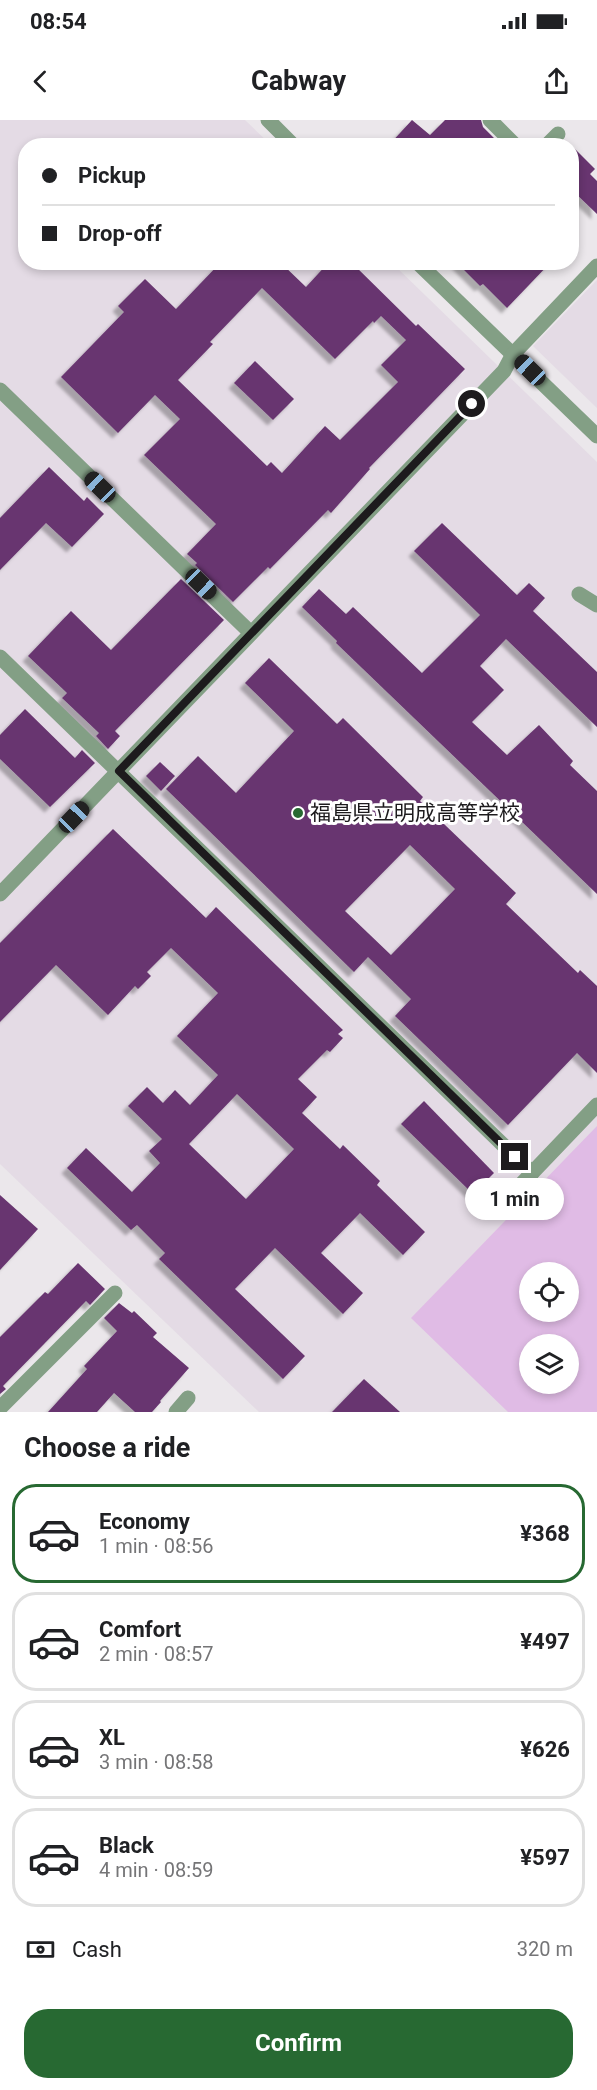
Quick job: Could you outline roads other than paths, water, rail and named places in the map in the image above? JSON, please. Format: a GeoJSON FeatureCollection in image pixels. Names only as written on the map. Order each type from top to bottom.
{"type":"FeatureCollection","features":[{"type":"Feature","properties":{"kind":"street"},"geometry":{"type":"LineString","coordinates":[[268,120],[286,138]]}},
{"type":"Feature","properties":{"kind":"street"},"geometry":{"type":"LineString","coordinates":[[280,132],[291,120]]}},
{"type":"Feature","properties":{"kind":"street"},"geometry":{"type":"LineString","coordinates":[[490,120],[508,138]]}},
{"type":"Feature","properties":{"kind":"street"},"geometry":{"type":"LineString","coordinates":[[554,138],[558,134]]}},
{"type":"Feature","properties":{"kind":"street"},"geometry":{"type":"LineString","coordinates":[[0,894],[504,371],[513,354],[597,266]]}},
{"type":"Feature","properties":{"kind":"street"},"geometry":{"type":"LineString","coordinates":[[429,270],[597,435]]}},
{"type":"Feature","properties":{"kind":"street"},"geometry":{"type":"LineString","coordinates":[[0,390],[251,633]]}},
{"type":"Feature","properties":{"kind":"street"},"geometry":{"type":"LineString","coordinates":[[579,594],[597,605]]}},
{"type":"Feature","properties":{"kind":"street"},"geometry":{"type":"LineString","coordinates":[[0,657],[532,1173]]}},
{"type":"Feature","properties":{"kind":"street"},"geometry":{"type":"LineString","coordinates":[[508,1198],[597,1105]]}},
{"type":"Feature","properties":{"kind":"street"},"geometry":{"type":"LineString","coordinates":[[0,1408],[115,1293]]}},
{"type":"Feature","properties":{"kind":"street"},"geometry":{"type":"LineString","coordinates":[[176,1412],[188,1398]]}},
{"type":"Feature","properties":{"kind":"place","name":"福島県立明成高等学校"},"geometry":{"type":"Point","coordinates":[298,813]}}]}
